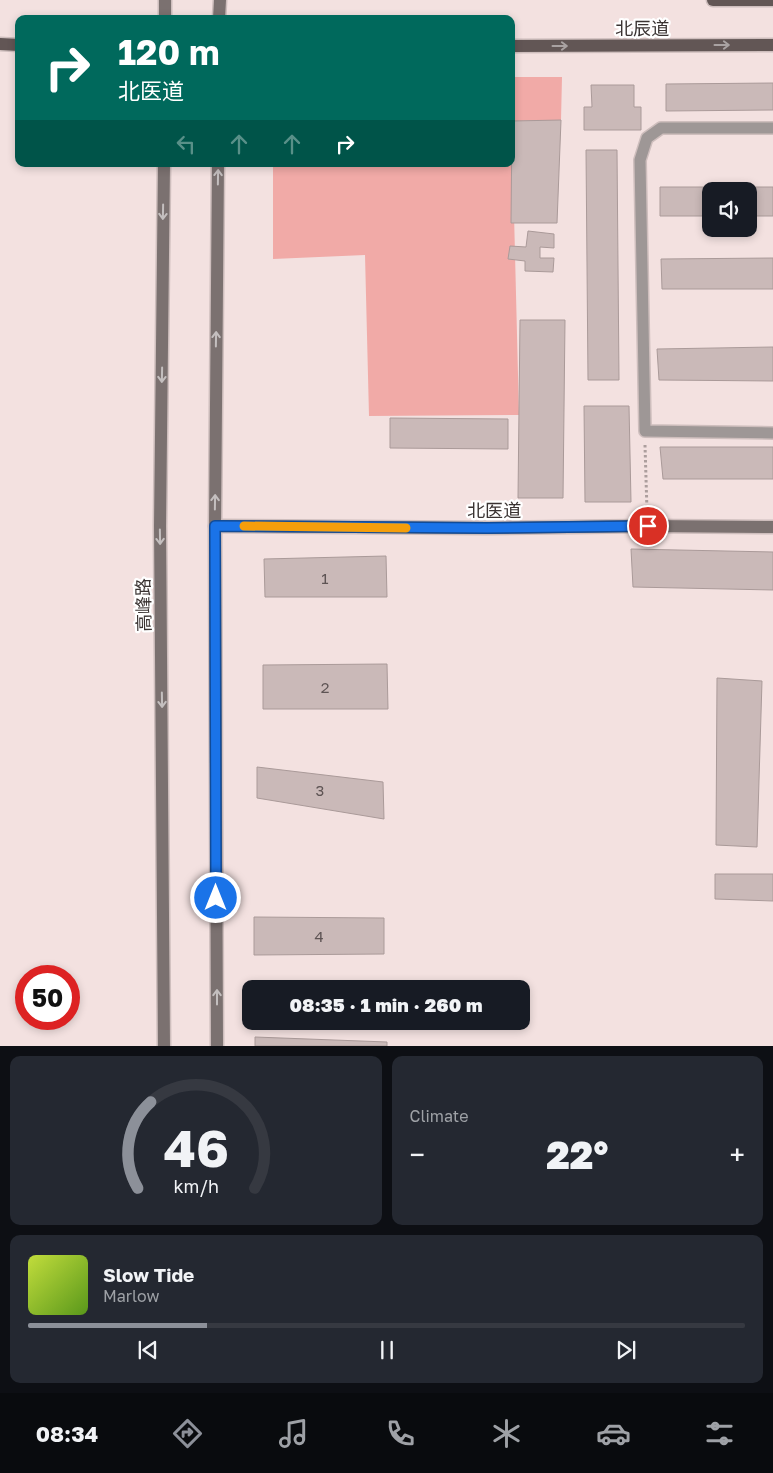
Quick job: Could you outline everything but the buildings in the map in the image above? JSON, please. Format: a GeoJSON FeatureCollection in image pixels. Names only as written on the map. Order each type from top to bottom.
{"type":"FeatureCollection","features":[{"type":"Feature","properties":{"kind":"main road"},"geometry":{"type":"LineString","coordinates":[[165,0],[166,15]]}},
{"type":"Feature","properties":{"kind":"main road"},"geometry":{"type":"LineString","coordinates":[[219,15],[220,0]]}},
{"type":"Feature","properties":{"kind":"main road"},"geometry":{"type":"LineString","coordinates":[[713,0],[773,0]]}},
{"type":"Feature","properties":{"kind":"main road"},"geometry":{"type":"LineString","coordinates":[[0,44],[15,45]]}},
{"type":"Feature","properties":{"kind":"main road","name":"北辰道"},"geometry":{"type":"LineString","coordinates":[[515,46],[773,45]]}},
{"type":"Feature","properties":{"kind":"main road","name":"高峰路"},"geometry":{"type":"LineString","coordinates":[[164,167],[160,526],[164,1046]]}},
{"type":"Feature","properties":{"kind":"main road"},"geometry":{"type":"LineString","coordinates":[[217,1046],[215,526],[218,167]]}},
{"type":"Feature","properties":{"kind":"main road","name":"北医道"},"geometry":{"type":"LineString","coordinates":[[215,526],[487,528],[773,527]]}},
{"type":"Feature","properties":{"kind":"lane"},"geometry":{"type":"LineString","coordinates":[[773,128],[660,128],[647,138],[640,160],[645,432],[773,433]]}},
{"type":"Feature","properties":{"kind":"path"},"geometry":{"type":"LineString","coordinates":[[645,432],[648,526]]}},
{"type":"Feature","properties":{"kind":"shaded area"},"geometry":{"type":"Polygon","coordinates":[[[515,77],[562,77],[561,120],[515,132],[515,77]]]}},
{"type":"Feature","properties":{"kind":"shaded area"},"geometry":{"type":"Polygon","coordinates":[[[273,167],[513,167],[519,415],[369,416],[365,255],[273,259],[273,167]]]}},
{"type":"Feature","properties":{"kind":"slow traffic"},"geometry":{"type":"LineString","coordinates":[[244,526],[406,528]]}},
{"type":"Feature","properties":{"kind":"route"},"geometry":{"type":"LineString","coordinates":[[216,898],[215,526],[487,528],[648,526]]}}]}
